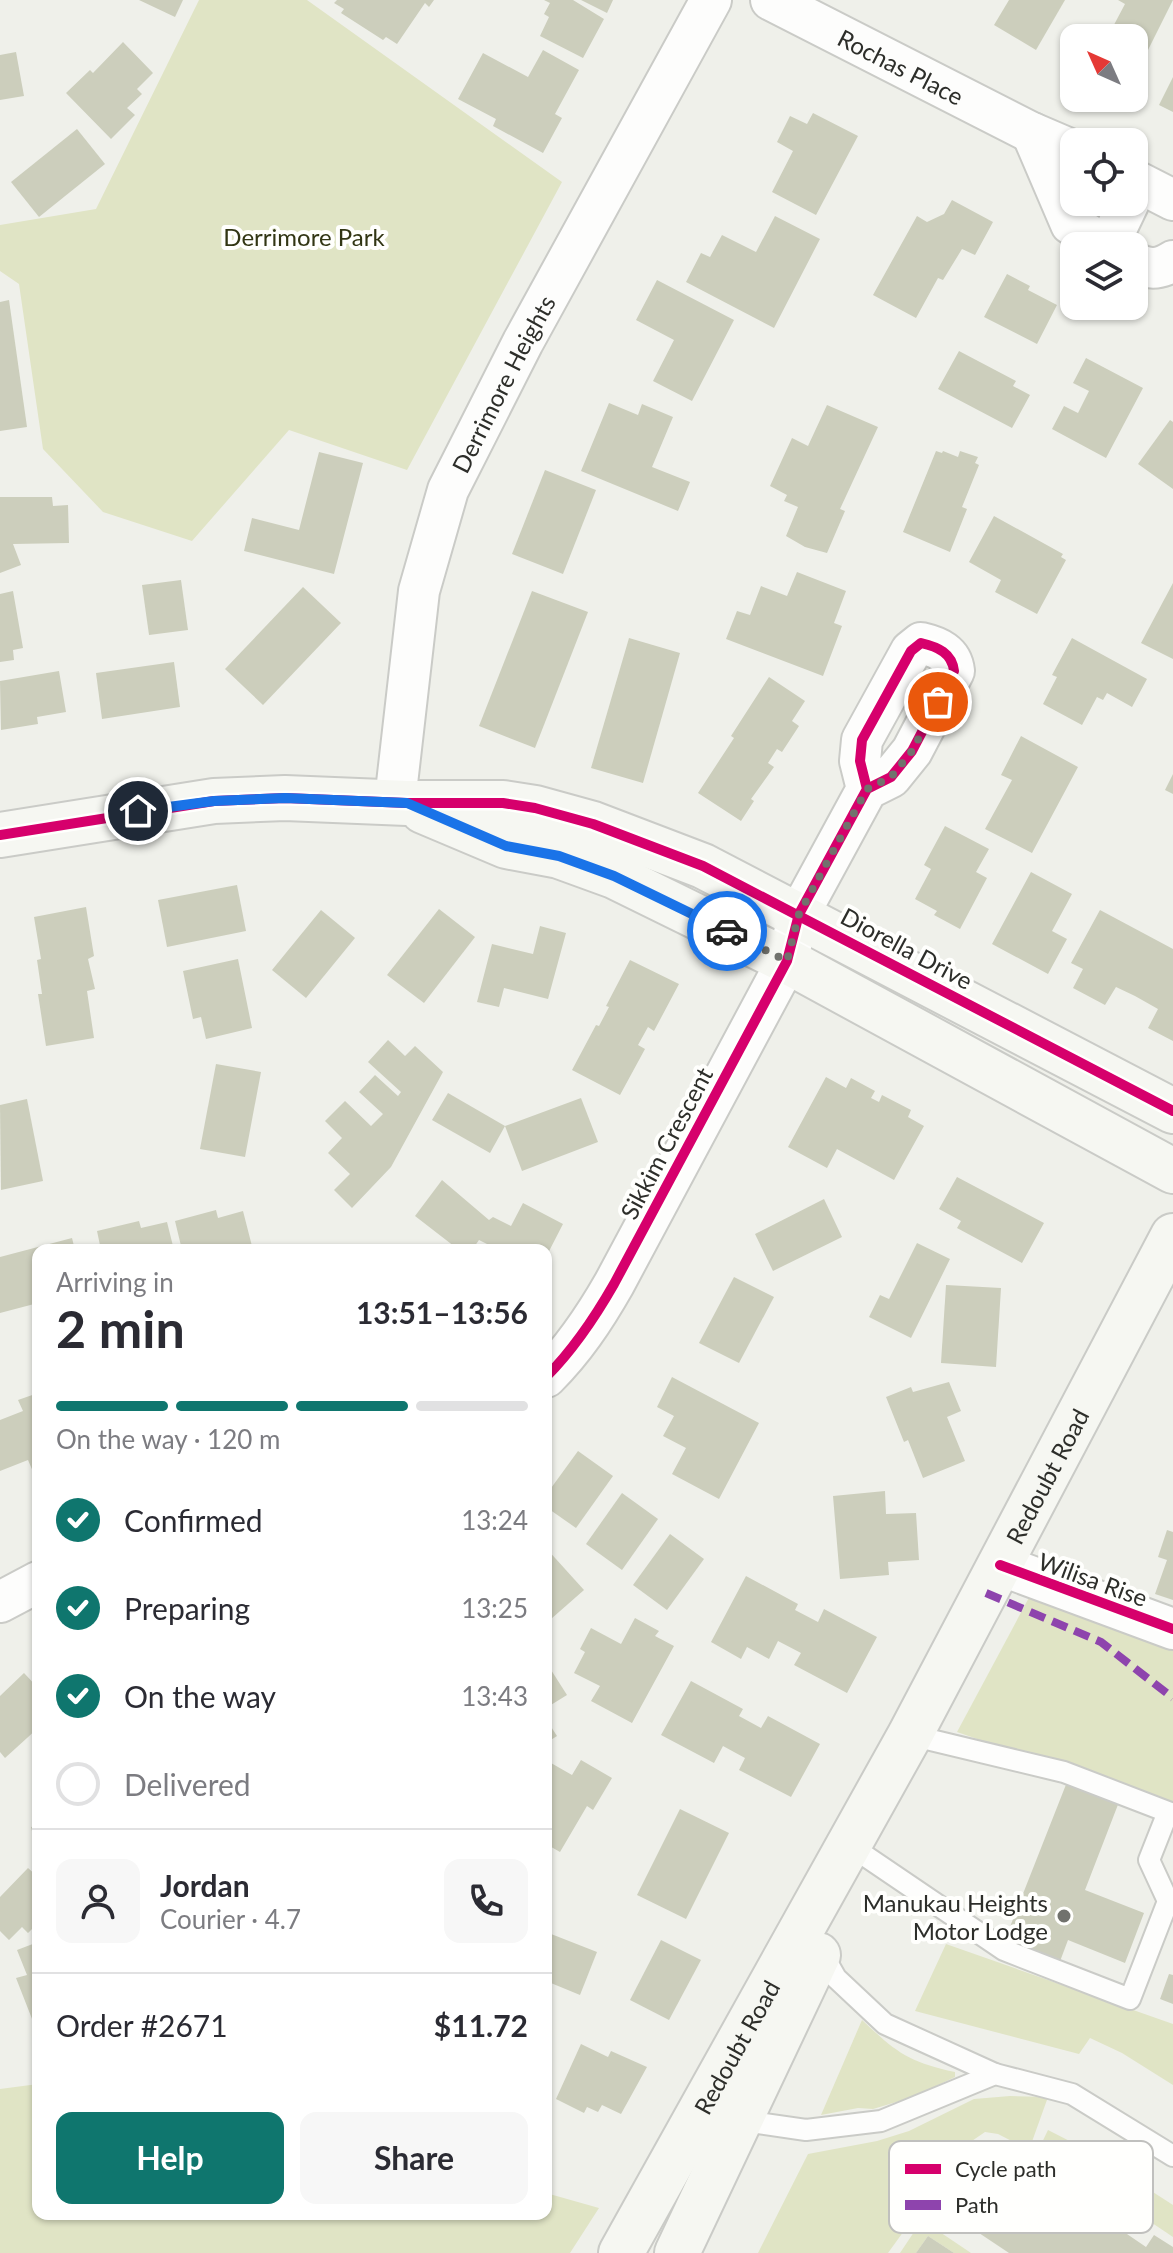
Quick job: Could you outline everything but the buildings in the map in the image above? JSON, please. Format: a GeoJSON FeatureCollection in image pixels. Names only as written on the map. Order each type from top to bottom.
{"type":"FeatureCollection","features":[{"type":"Feature","properties":{"kind":"street","name":"Derrimore Heights"},"geometry":{"type":"LineString","coordinates":[[401,802],[419,591],[448,490],[523,342],[711,0]]}},
{"type":"Feature","properties":{"kind":"street","name":"Rochas Place"},"geometry":{"type":"LineString","coordinates":[[771,0],[1060,145]]}},
{"type":"Feature","properties":{"kind":"street"},"geometry":{"type":"LineString","coordinates":[[1032,133],[1071,224],[1084,232]]}},
{"type":"Feature","properties":{"kind":"street"},"geometry":{"type":"LineString","coordinates":[[1148,269],[1173,261]]}},
{"type":"Feature","properties":{"kind":"street","name":"Sikkim Crescent"},"geometry":{"type":"LineString","coordinates":[[552,1371],[593,1322],[787,961],[799,914],[867,789]]}},
{"type":"Feature","properties":{"kind":"street","name":"Diorella Drive"},"geometry":{"type":"LineString","coordinates":[[0,835],[214,801],[285,798],[503,803],[535,808],[582,843],[614,876],[787,961],[1173,1171]]}},
{"type":"Feature","properties":{"kind":"street","name":"Diorella Drive"},"geometry":{"type":"LineString","coordinates":[[582,843],[703,866],[1173,1111]]}},
{"type":"Feature","properties":{"kind":"street"},"geometry":{"type":"LineString","coordinates":[[991,1072],[1015,1028]]}},
{"type":"Feature","properties":{"kind":"street","name":"Redoubt Road"},"geometry":{"type":"LineString","coordinates":[[621,2253],[904,1746],[1173,1236]]}},
{"type":"Feature","properties":{"kind":"street","name":"Wilisa Rise"},"geometry":{"type":"LineString","coordinates":[[1000,1565],[1173,1629]]}},
{"type":"Feature","properties":{"kind":"street"},"geometry":{"type":"LineString","coordinates":[[0,1602],[32,1585]]}},
{"type":"Feature","properties":{"kind":"street","name":"Redoubt Road"},"geometry":{"type":"LineString","coordinates":[[677,2253],[820,1950],[858,1851],[904,1746]]}},
{"type":"Feature","properties":{"kind":"lane"},"geometry":{"type":"LineString","coordinates":[[858,1851],[1004,1950],[1130,1999],[1168,1901],[1149,1860],[1171,1813],[1064,1772],[904,1746]]}},
{"type":"Feature","properties":{"kind":"lane"},"geometry":{"type":"LineString","coordinates":[[820,1950],[836,1978],[885,2024],[995,2074],[1072,2094],[1149,2141]]}},
{"type":"Feature","properties":{"kind":"lane"},"geometry":{"type":"LineString","coordinates":[[696,2120],[741,2120],[806,2130],[881,2121],[995,2074]]}},
{"type":"Feature","properties":{"kind":"lane"},"geometry":{"type":"LineString","coordinates":[[1153,2144],[1173,2156]]}},
{"type":"Feature","properties":{"kind":"green space","name":"Derrimore Park"},"geometry":{"type":"Polygon","coordinates":[[[199,0],[307,0],[562,182],[407,470],[289,430],[192,541],[103,512],[43,449],[19,284],[0,271],[0,225],[96,209],[199,0]]]}},
{"type":"Feature","properties":{"kind":"green space"},"geometry":{"type":"Polygon","coordinates":[[[1032,1592],[1173,1644],[1173,1806],[957,1732],[1032,1592]]]}},
{"type":"Feature","properties":{"kind":"green space"},"geometry":{"type":"Polygon","coordinates":[[[946,1944],[1173,2024],[1173,2085],[1122,2053],[1090,2038],[1079,2054],[915,2011],[946,1944]]]}},
{"type":"Feature","properties":{"kind":"green space"},"geometry":{"type":"Polygon","coordinates":[[[862,2020],[904,2054],[925,2064],[955,2072],[955,2077],[913,2097],[873,2109],[858,2108],[821,2115],[862,2020]]]}},
{"type":"Feature","properties":{"kind":"green space"},"geometry":{"type":"Polygon","coordinates":[[[32,2085],[32,2220],[552,2220],[552,2195],[599,2208],[570,2253],[0,2253],[0,2089],[32,2085]]]}},
{"type":"Feature","properties":{"kind":"green space"},"geometry":{"type":"Polygon","coordinates":[[[1048,2097],[1032,2141],[1012,2141],[985,2132],[972,2141],[889,2141],[889,2233],[902,2233],[888,2253],[758,2253],[808,2154],[877,2141],[909,2131],[974,2099],[1048,2097]]]}},
{"type":"Feature","properties":{"kind":"green space"},"geometry":{"type":"Polygon","coordinates":[[[1048,2130],[1070,2141],[1043,2141],[1048,2130]]]}},
{"type":"Feature","properties":{"kind":"green space"},"geometry":{"type":"Polygon","coordinates":[[[1153,2192],[1173,2205],[1173,2237],[1153,2224],[1153,2192]]]}},
{"type":"Feature","properties":{"kind":"green space"},"geometry":{"type":"Polygon","coordinates":[[[913,2233],[941,2233],[971,2253],[954,2253],[928,2236],[916,2253],[900,2253],[913,2233]]]}},
{"type":"Feature","properties":{"kind":"marked path"},"geometry":{"type":"LineString","coordinates":[[986,1593],[1101,1642],[1173,1698]]}},
{"type":"Feature","properties":{"kind":"cycle path"},"geometry":{"type":"LineString","coordinates":[[921,643],[938,649],[947,655],[954,671],[912,751],[891,777],[867,789],[860,761],[862,740],[911,651],[921,643]]}},
{"type":"Feature","properties":{"kind":"cycle path"},"geometry":{"type":"LineString","coordinates":[[552,1371],[583,1333],[614,1284],[787,961],[799,914],[867,789]]}},
{"type":"Feature","properties":{"kind":"cycle path"},"geometry":{"type":"LineString","coordinates":[[0,835],[214,801],[285,798],[503,803],[535,808],[593,824],[703,866],[1173,1111]]}},
{"type":"Feature","properties":{"kind":"cycle path"},"geometry":{"type":"LineString","coordinates":[[1000,1565],[1173,1629]]}},
{"type":"Feature","properties":{"kind":"way so far"},"geometry":{"type":"LineString","coordinates":[[727,931],[787,961],[799,914],[867,789],[891,777],[912,751],[938,702]]}},
{"type":"Feature","properties":{"kind":"place","name":"Manukau Heights Motor Lodge"},"geometry":{"type":"Point","coordinates":[1064,1916]}},
{"type":"Feature","properties":{"kind":"route"},"geometry":{"type":"LineString","coordinates":[[138,811],[214,801],[285,798],[407,803],[506,846],[559,856],[614,876],[727,931]]}}]}
